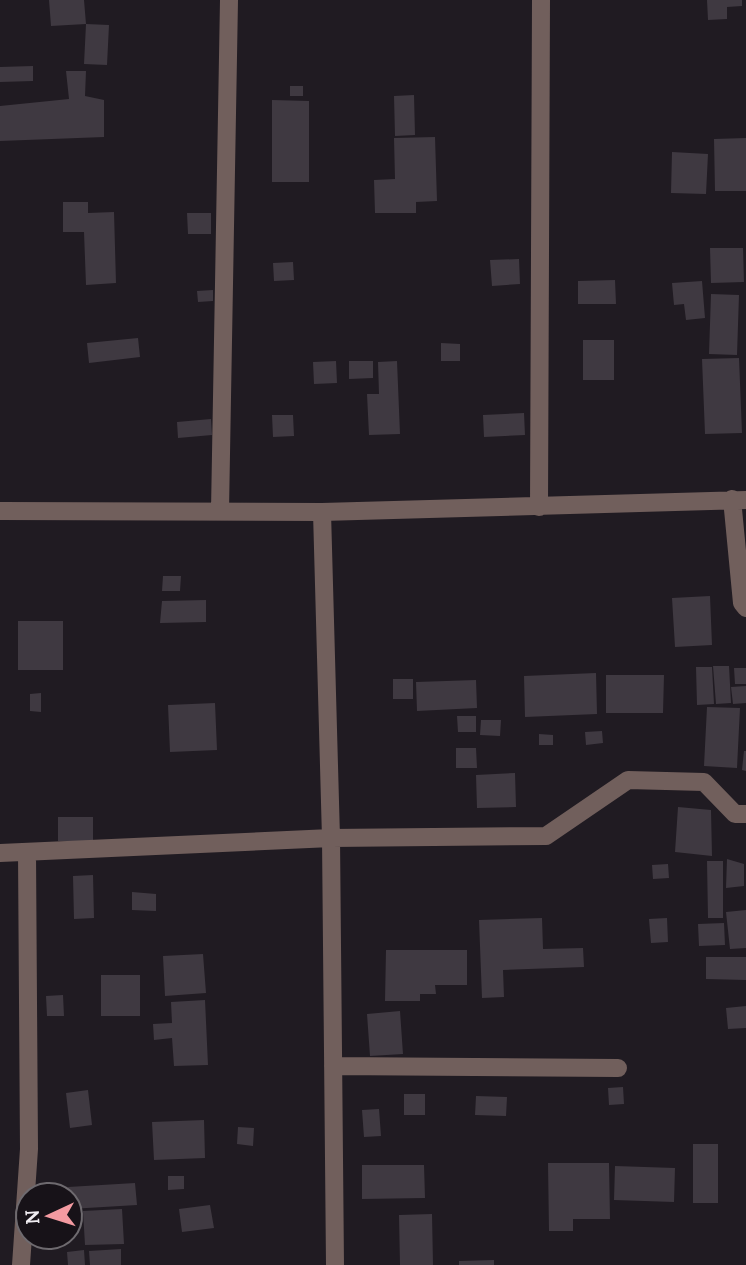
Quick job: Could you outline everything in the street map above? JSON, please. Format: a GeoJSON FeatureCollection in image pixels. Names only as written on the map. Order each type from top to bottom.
{"type":"FeatureCollection","features":[{"type":"Feature","properties":{"kind":"street"},"geometry":{"type":"LineString","coordinates":[[220,511],[229,0]]}},
{"type":"Feature","properties":{"kind":"street"},"geometry":{"type":"LineString","coordinates":[[539,507],[541,0]]}},
{"type":"Feature","properties":{"kind":"street"},"geometry":{"type":"LineString","coordinates":[[0,511],[322,512],[739,500],[742,603],[746,608]]}},
{"type":"Feature","properties":{"kind":"street"},"geometry":{"type":"LineString","coordinates":[[322,512],[331,838],[335,1265]]}},
{"type":"Feature","properties":{"kind":"street"},"geometry":{"type":"LineString","coordinates":[[0,853],[331,838],[546,836],[628,780],[704,782],[735,814],[746,814]]}},
{"type":"Feature","properties":{"kind":"street"},"geometry":{"type":"LineString","coordinates":[[21,1265],[29,1149],[27,852]]}},
{"type":"Feature","properties":{"kind":"street"},"geometry":{"type":"LineString","coordinates":[[333,1066],[618,1068]]}},
{"type":"Feature","properties":{"kind":"building"},"geometry":{"type":"Polygon","coordinates":[[[49,0],[84,0],[86,24],[51,26],[49,0]]]}},
{"type":"Feature","properties":{"kind":"building"},"geometry":{"type":"Polygon","coordinates":[[[707,0],[742,0],[742,6],[727,7],[727,19],[708,20],[707,0]]]}},
{"type":"Feature","properties":{"kind":"building"},"geometry":{"type":"Polygon","coordinates":[[[86,24],[109,25],[107,65],[84,64],[86,24]]]}},
{"type":"Feature","properties":{"kind":"building"},"geometry":{"type":"Polygon","coordinates":[[[33,66],[33,81],[0,82],[0,67],[33,66]]]}},
{"type":"Feature","properties":{"kind":"building"},"geometry":{"type":"Polygon","coordinates":[[[66,71],[86,71],[85,96],[104,100],[104,137],[0,141],[0,106],[69,99],[66,71]]]}},
{"type":"Feature","properties":{"kind":"building"},"geometry":{"type":"Polygon","coordinates":[[[290,86],[303,86],[303,96],[290,96],[290,86]]]}},
{"type":"Feature","properties":{"kind":"building"},"geometry":{"type":"Polygon","coordinates":[[[414,95],[415,135],[395,136],[394,96],[414,95]]]}},
{"type":"Feature","properties":{"kind":"building"},"geometry":{"type":"Polygon","coordinates":[[[272,100],[309,101],[309,182],[272,182],[272,100]]]}},
{"type":"Feature","properties":{"kind":"building"},"geometry":{"type":"Polygon","coordinates":[[[435,137],[437,201],[416,202],[416,213],[375,213],[374,180],[395,179],[394,138],[435,137]]]}},
{"type":"Feature","properties":{"kind":"building"},"geometry":{"type":"Polygon","coordinates":[[[746,138],[746,191],[715,191],[714,139],[746,138]]]}},
{"type":"Feature","properties":{"kind":"building"},"geometry":{"type":"Polygon","coordinates":[[[672,152],[708,154],[706,194],[671,193],[672,152]]]}},
{"type":"Feature","properties":{"kind":"building"},"geometry":{"type":"Polygon","coordinates":[[[63,202],[88,202],[88,213],[114,212],[116,283],[86,285],[84,232],[63,232],[63,202]]]}},
{"type":"Feature","properties":{"kind":"building"},"geometry":{"type":"Polygon","coordinates":[[[187,213],[211,213],[211,234],[188,234],[187,213]]]}},
{"type":"Feature","properties":{"kind":"building"},"geometry":{"type":"Polygon","coordinates":[[[710,248],[743,248],[744,282],[711,283],[710,248]]]}},
{"type":"Feature","properties":{"kind":"building"},"geometry":{"type":"Polygon","coordinates":[[[519,259],[520,284],[492,286],[490,260],[519,259]]]}},
{"type":"Feature","properties":{"kind":"building"},"geometry":{"type":"Polygon","coordinates":[[[293,262],[294,280],[274,281],[273,263],[293,262]]]}},
{"type":"Feature","properties":{"kind":"building"},"geometry":{"type":"Polygon","coordinates":[[[615,280],[616,304],[578,304],[578,281],[615,280]]]}},
{"type":"Feature","properties":{"kind":"building"},"geometry":{"type":"Polygon","coordinates":[[[702,281],[705,318],[686,320],[684,304],[674,305],[672,283],[702,281]]]}},
{"type":"Feature","properties":{"kind":"building"},"geometry":{"type":"Polygon","coordinates":[[[213,290],[213,301],[198,302],[197,291],[213,290]]]}},
{"type":"Feature","properties":{"kind":"building"},"geometry":{"type":"Polygon","coordinates":[[[711,294],[739,295],[737,355],[709,354],[711,294]]]}},
{"type":"Feature","properties":{"kind":"building"},"geometry":{"type":"Polygon","coordinates":[[[138,338],[140,357],[89,363],[87,343],[138,338]]]}},
{"type":"Feature","properties":{"kind":"building"},"geometry":{"type":"Polygon","coordinates":[[[583,340],[614,340],[614,380],[583,380],[583,340]]]}},
{"type":"Feature","properties":{"kind":"building"},"geometry":{"type":"Polygon","coordinates":[[[441,343],[460,344],[460,361],[441,361],[441,343]]]}},
{"type":"Feature","properties":{"kind":"building"},"geometry":{"type":"Polygon","coordinates":[[[739,358],[742,433],[705,434],[702,359],[739,358]]]}},
{"type":"Feature","properties":{"kind":"building"},"geometry":{"type":"Polygon","coordinates":[[[336,361],[337,383],[314,384],[313,362],[336,361]]]}},
{"type":"Feature","properties":{"kind":"building"},"geometry":{"type":"Polygon","coordinates":[[[349,361],[373,361],[373,378],[349,379],[349,361]]]}},
{"type":"Feature","properties":{"kind":"building"},"geometry":{"type":"Polygon","coordinates":[[[397,361],[400,434],[369,435],[367,394],[379,394],[378,362],[397,361]]]}},
{"type":"Feature","properties":{"kind":"building"},"geometry":{"type":"Polygon","coordinates":[[[524,413],[525,435],[484,437],[483,415],[524,413]]]}},
{"type":"Feature","properties":{"kind":"building"},"geometry":{"type":"Polygon","coordinates":[[[272,415],[293,415],[294,436],[273,437],[272,415]]]}},
{"type":"Feature","properties":{"kind":"building"},"geometry":{"type":"Polygon","coordinates":[[[211,419],[212,435],[178,438],[177,422],[211,419]]]}},
{"type":"Feature","properties":{"kind":"building"},"geometry":{"type":"Polygon","coordinates":[[[163,576],[181,576],[180,591],[162,591],[163,576]]]}},
{"type":"Feature","properties":{"kind":"building"},"geometry":{"type":"Polygon","coordinates":[[[710,596],[712,645],[675,647],[672,598],[710,596]]]}},
{"type":"Feature","properties":{"kind":"building"},"geometry":{"type":"Polygon","coordinates":[[[206,600],[206,622],[160,623],[162,601],[206,600]]]}},
{"type":"Feature","properties":{"kind":"building"},"geometry":{"type":"Polygon","coordinates":[[[18,621],[63,621],[63,670],[18,670],[18,621]]]}},
{"type":"Feature","properties":{"kind":"building"},"geometry":{"type":"Polygon","coordinates":[[[713,666],[729,666],[731,703],[716,704],[713,666]]]}},
{"type":"Feature","properties":{"kind":"building"},"geometry":{"type":"Polygon","coordinates":[[[696,667],[712,667],[714,704],[697,705],[696,667]]]}},
{"type":"Feature","properties":{"kind":"building"},"geometry":{"type":"Polygon","coordinates":[[[734,668],[746,668],[746,684],[735,684],[734,668]]]}},
{"type":"Feature","properties":{"kind":"building"},"geometry":{"type":"Polygon","coordinates":[[[596,673],[597,714],[525,717],[524,676],[596,673]]]}},
{"type":"Feature","properties":{"kind":"building"},"geometry":{"type":"Polygon","coordinates":[[[606,675],[664,675],[663,713],[606,713],[606,675]]]}},
{"type":"Feature","properties":{"kind":"building"},"geometry":{"type":"Polygon","coordinates":[[[393,679],[413,679],[413,699],[393,699],[393,679]]]}},
{"type":"Feature","properties":{"kind":"building"},"geometry":{"type":"Polygon","coordinates":[[[476,680],[477,708],[417,711],[416,682],[476,680]]]}},
{"type":"Feature","properties":{"kind":"building"},"geometry":{"type":"Polygon","coordinates":[[[746,686],[746,703],[733,704],[731,687],[746,686]]]}},
{"type":"Feature","properties":{"kind":"building"},"geometry":{"type":"Polygon","coordinates":[[[41,693],[41,712],[30,711],[30,694],[41,693]]]}},
{"type":"Feature","properties":{"kind":"building"},"geometry":{"type":"Polygon","coordinates":[[[215,703],[217,750],[170,752],[168,705],[215,703]]]}},
{"type":"Feature","properties":{"kind":"building"},"geometry":{"type":"Polygon","coordinates":[[[707,707],[740,708],[737,768],[704,766],[707,707]]]}},
{"type":"Feature","properties":{"kind":"building"},"geometry":{"type":"Polygon","coordinates":[[[457,716],[476,716],[476,732],[458,732],[457,716]]]}},
{"type":"Feature","properties":{"kind":"building"},"geometry":{"type":"Polygon","coordinates":[[[481,720],[501,720],[500,736],[480,735],[481,720]]]}},
{"type":"Feature","properties":{"kind":"building"},"geometry":{"type":"Polygon","coordinates":[[[602,731],[603,743],[586,745],[585,732],[602,731]]]}},
{"type":"Feature","properties":{"kind":"building"},"geometry":{"type":"Polygon","coordinates":[[[539,734],[553,735],[553,745],[539,745],[539,734]]]}},
{"type":"Feature","properties":{"kind":"building"},"geometry":{"type":"Polygon","coordinates":[[[456,748],[476,748],[477,768],[456,768],[456,748]]]}},
{"type":"Feature","properties":{"kind":"building"},"geometry":{"type":"Polygon","coordinates":[[[746,751],[746,771],[742,770],[746,751]]]}},
{"type":"Feature","properties":{"kind":"building"},"geometry":{"type":"Polygon","coordinates":[[[515,773],[516,807],[477,808],[476,775],[515,773]]]}},
{"type":"Feature","properties":{"kind":"building"},"geometry":{"type":"Polygon","coordinates":[[[678,807],[711,810],[712,856],[675,852],[678,807]]]}},
{"type":"Feature","properties":{"kind":"building"},"geometry":{"type":"Polygon","coordinates":[[[58,817],[93,817],[93,841],[58,841],[58,817]]]}},
{"type":"Feature","properties":{"kind":"building"},"geometry":{"type":"Polygon","coordinates":[[[727,859],[744,864],[744,886],[726,888],[727,859]]]}},
{"type":"Feature","properties":{"kind":"building"},"geometry":{"type":"Polygon","coordinates":[[[707,861],[723,861],[723,918],[708,918],[707,861]]]}},
{"type":"Feature","properties":{"kind":"building"},"geometry":{"type":"Polygon","coordinates":[[[668,864],[669,878],[653,879],[652,865],[668,864]]]}},
{"type":"Feature","properties":{"kind":"building"},"geometry":{"type":"Polygon","coordinates":[[[93,875],[94,918],[74,919],[73,876],[93,875]]]}},
{"type":"Feature","properties":{"kind":"building"},"geometry":{"type":"Polygon","coordinates":[[[132,892],[156,894],[156,911],[132,910],[132,892]]]}},
{"type":"Feature","properties":{"kind":"building"},"geometry":{"type":"Polygon","coordinates":[[[746,910],[746,948],[730,949],[726,912],[746,910]]]}},
{"type":"Feature","properties":{"kind":"building"},"geometry":{"type":"Polygon","coordinates":[[[542,918],[543,949],[583,948],[584,967],[503,970],[504,997],[482,998],[479,920],[542,918]]]}},
{"type":"Feature","properties":{"kind":"building"},"geometry":{"type":"Polygon","coordinates":[[[667,918],[668,942],[651,943],[649,919],[667,918]]]}},
{"type":"Feature","properties":{"kind":"building"},"geometry":{"type":"Polygon","coordinates":[[[724,923],[725,945],[699,946],[698,924],[724,923]]]}},
{"type":"Feature","properties":{"kind":"building"},"geometry":{"type":"Polygon","coordinates":[[[386,950],[467,950],[467,985],[435,985],[436,994],[420,994],[420,1001],[385,1001],[386,950]]]}},
{"type":"Feature","properties":{"kind":"building"},"geometry":{"type":"Polygon","coordinates":[[[203,954],[206,993],[165,996],[163,956],[203,954]]]}},
{"type":"Feature","properties":{"kind":"building"},"geometry":{"type":"Polygon","coordinates":[[[706,957],[746,957],[746,980],[706,979],[706,957]]]}},
{"type":"Feature","properties":{"kind":"building"},"geometry":{"type":"Polygon","coordinates":[[[101,975],[140,975],[140,1016],[101,1016],[101,975]]]}},
{"type":"Feature","properties":{"kind":"building"},"geometry":{"type":"Polygon","coordinates":[[[63,995],[64,1016],[47,1016],[46,996],[63,995]]]}},
{"type":"Feature","properties":{"kind":"building"},"geometry":{"type":"Polygon","coordinates":[[[205,1000],[208,1065],[174,1066],[172,1038],[154,1040],[153,1024],[172,1023],[171,1002],[205,1000]]]}},
{"type":"Feature","properties":{"kind":"building"},"geometry":{"type":"Polygon","coordinates":[[[746,1006],[746,1028],[728,1029],[726,1008],[746,1006]]]}},
{"type":"Feature","properties":{"kind":"building"},"geometry":{"type":"Polygon","coordinates":[[[400,1011],[403,1054],[370,1056],[367,1014],[400,1011]]]}},
{"type":"Feature","properties":{"kind":"building"},"geometry":{"type":"Polygon","coordinates":[[[623,1087],[624,1104],[609,1105],[608,1088],[623,1087]]]}},
{"type":"Feature","properties":{"kind":"building"},"geometry":{"type":"Polygon","coordinates":[[[88,1090],[92,1125],[70,1128],[66,1093],[88,1090]]]}},
{"type":"Feature","properties":{"kind":"building"},"geometry":{"type":"Polygon","coordinates":[[[404,1094],[425,1094],[425,1115],[404,1115],[404,1094]]]}},
{"type":"Feature","properties":{"kind":"building"},"geometry":{"type":"Polygon","coordinates":[[[476,1096],[507,1097],[506,1116],[475,1115],[476,1096]]]}},
{"type":"Feature","properties":{"kind":"building"},"geometry":{"type":"Polygon","coordinates":[[[379,1109],[381,1136],[364,1137],[362,1110],[379,1109]]]}},
{"type":"Feature","properties":{"kind":"building"},"geometry":{"type":"Polygon","coordinates":[[[204,1120],[205,1158],[154,1160],[152,1122],[204,1120]]]}},
{"type":"Feature","properties":{"kind":"building"},"geometry":{"type":"Polygon","coordinates":[[[238,1127],[254,1128],[253,1146],[237,1144],[238,1127]]]}},
{"type":"Feature","properties":{"kind":"building"},"geometry":{"type":"Polygon","coordinates":[[[693,1144],[718,1144],[718,1203],[693,1203],[693,1144]]]}},
{"type":"Feature","properties":{"kind":"building"},"geometry":{"type":"Polygon","coordinates":[[[548,1163],[609,1163],[610,1219],[573,1219],[573,1231],[549,1231],[548,1163]]]}},
{"type":"Feature","properties":{"kind":"building"},"geometry":{"type":"Polygon","coordinates":[[[362,1165],[424,1165],[425,1198],[362,1199],[362,1165]]]}},
{"type":"Feature","properties":{"kind":"building"},"geometry":{"type":"Polygon","coordinates":[[[615,1166],[675,1168],[674,1202],[614,1200],[615,1166]]]}},
{"type":"Feature","properties":{"kind":"building"},"geometry":{"type":"Polygon","coordinates":[[[168,1176],[184,1176],[184,1189],[168,1190],[168,1176]]]}},
{"type":"Feature","properties":{"kind":"building"},"geometry":{"type":"Polygon","coordinates":[[[135,1183],[137,1205],[84,1208],[84,1186],[135,1183]]]}},
{"type":"Feature","properties":{"kind":"building"},"geometry":{"type":"Polygon","coordinates":[[[210,1205],[214,1228],[182,1232],[179,1209],[210,1205]]]}},
{"type":"Feature","properties":{"kind":"building"},"geometry":{"type":"Polygon","coordinates":[[[122,1209],[124,1244],[85,1245],[84,1211],[122,1209]]]}},
{"type":"Feature","properties":{"kind":"building"},"geometry":{"type":"Polygon","coordinates":[[[432,1214],[433,1265],[400,1265],[399,1215],[432,1214]]]}},
{"type":"Feature","properties":{"kind":"building"},"geometry":{"type":"Polygon","coordinates":[[[121,1249],[121,1265],[90,1265],[89,1251],[121,1249]]]}},
{"type":"Feature","properties":{"kind":"building"},"geometry":{"type":"Polygon","coordinates":[[[84,1250],[85,1265],[68,1265],[67,1252],[84,1250]]]}},
{"type":"Feature","properties":{"kind":"building"},"geometry":{"type":"Polygon","coordinates":[[[494,1260],[494,1265],[459,1265],[459,1261],[494,1260]]]}}]}
